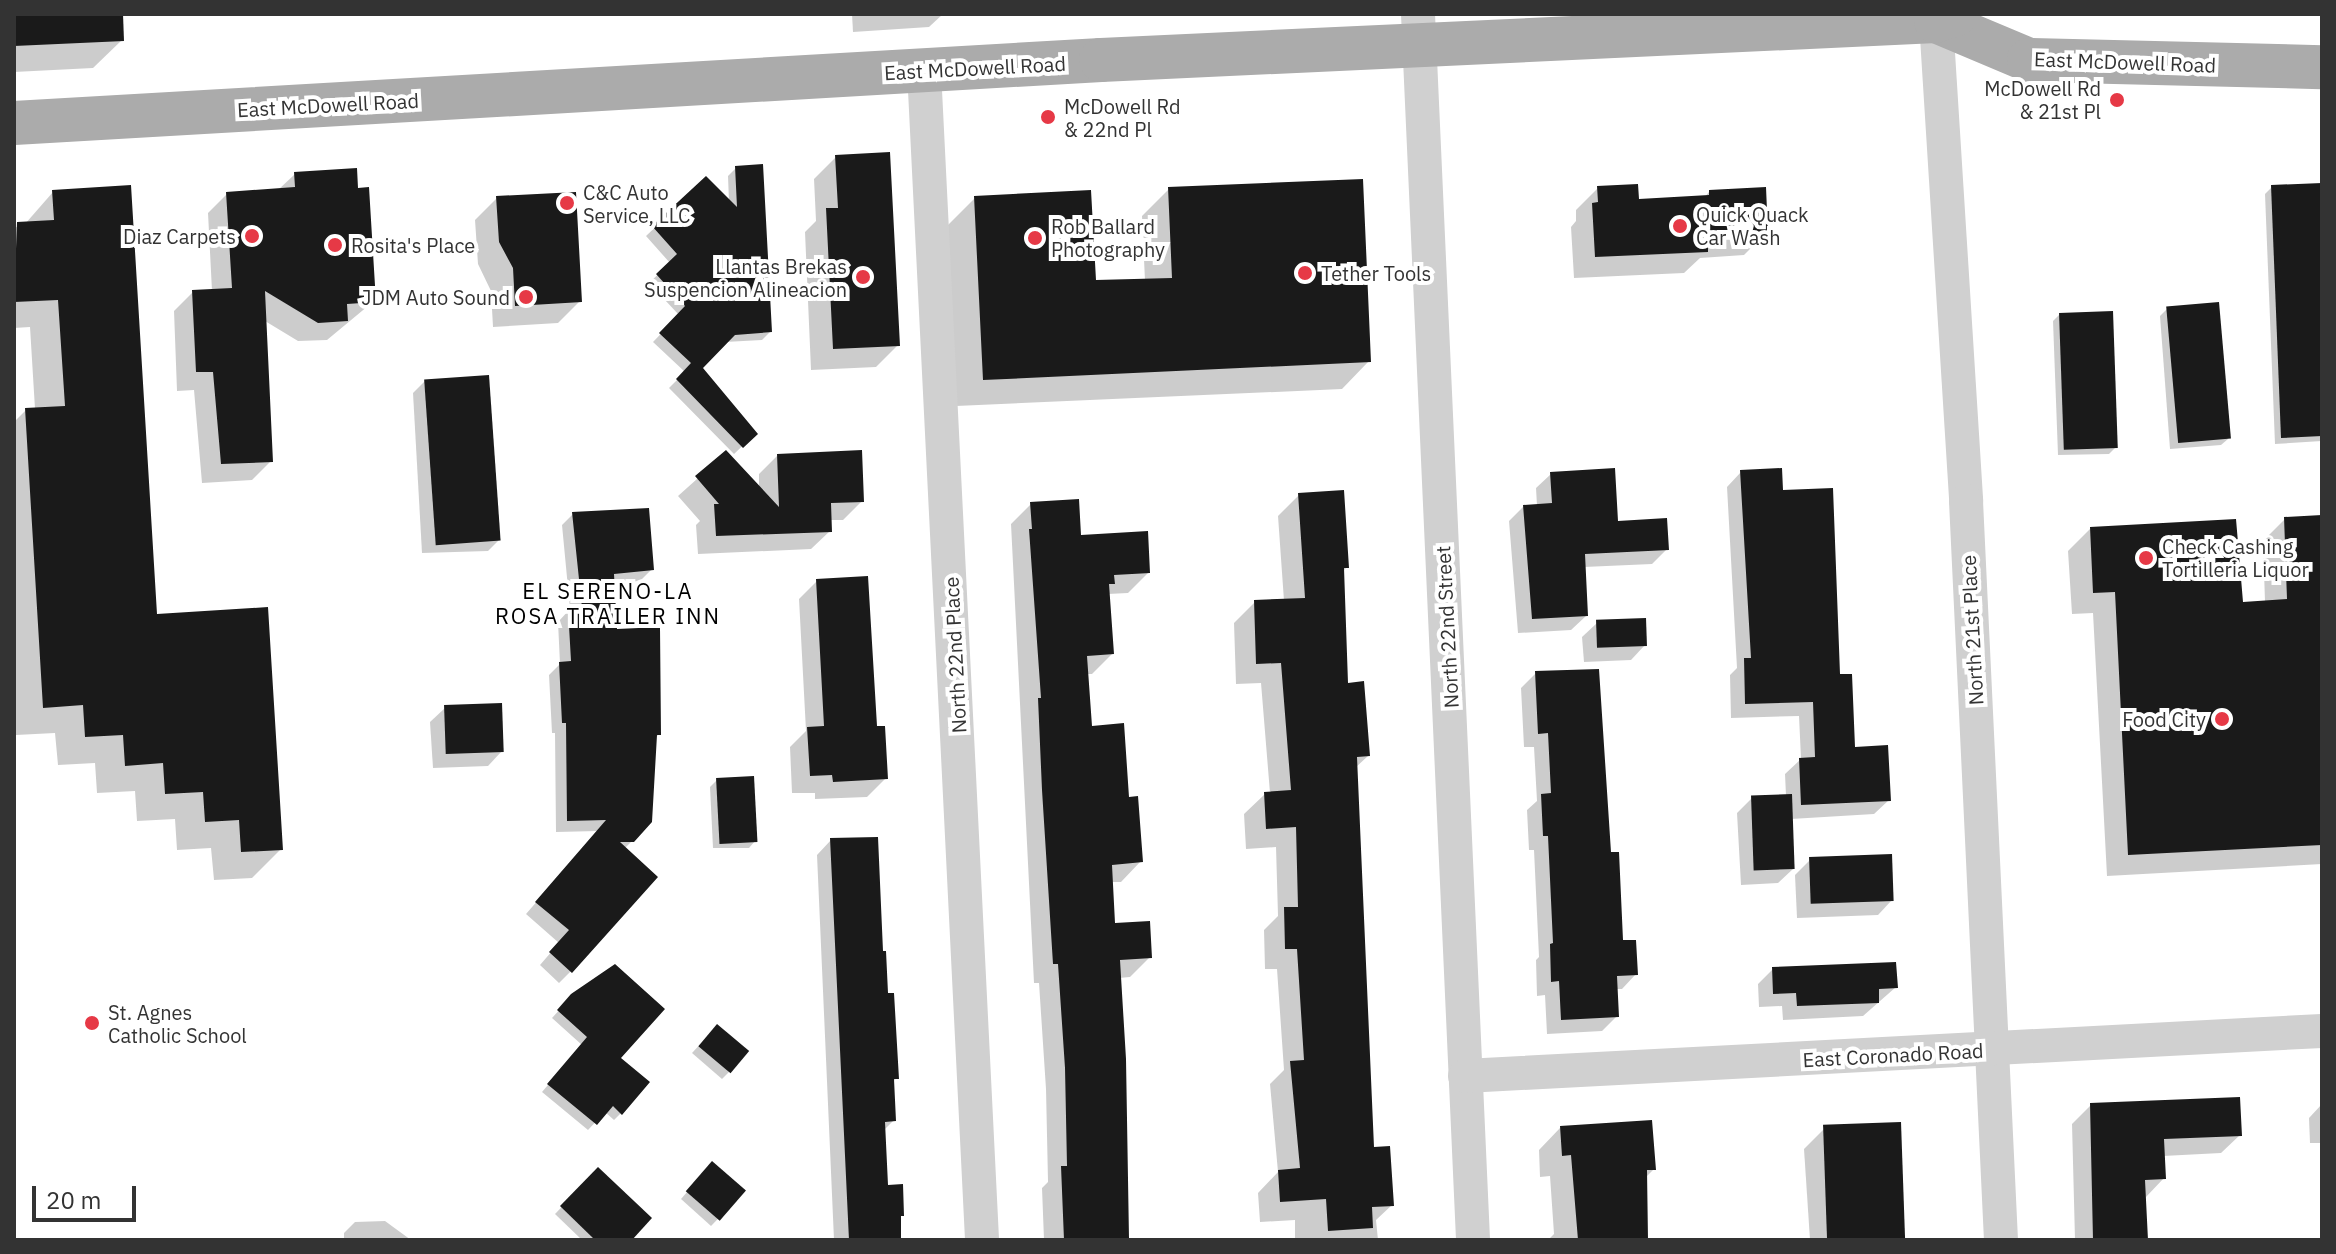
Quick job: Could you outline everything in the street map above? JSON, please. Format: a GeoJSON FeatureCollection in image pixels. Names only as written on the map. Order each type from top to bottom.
{"type":"FeatureCollection","features":[{"type":"Feature","properties":{"kind":"main road","name":"East McDowell Road"},"geometry":{"type":"LineString","coordinates":[[14,123],[924,70],[1419,29],[1946,18],[2029,60],[2322,67]]}},
{"type":"Feature","properties":{"kind":"street","name":"North 21st Place"},"geometry":{"type":"LineString","coordinates":[[1946,18],[1960,400],[2001,1240]]}},
{"type":"Feature","properties":{"kind":"street","name":"North 22nd Street"},"geometry":{"type":"LineString","coordinates":[[1419,29],[1473,1240]]}},
{"type":"Feature","properties":{"kind":"street","name":"North 22nd Place"},"geometry":{"type":"LineString","coordinates":[[924,70],[982,1240]]}},
{"type":"Feature","properties":{"kind":"street","name":"East Coronado Road"},"geometry":{"type":"LineString","coordinates":[[1465,1076],[2322,1031]]}},
{"type":"Feature","properties":{"kind":"building"},"geometry":{"type":"Polygon","coordinates":[[[14,14],[123,14],[124,41],[14,46],[14,14]]]}},
{"type":"Feature","properties":{"kind":"building","name":"Llantas Brekas Suspencion Alineacion"},"geometry":{"type":"Polygon","coordinates":[[[890,152],[900,346],[833,349],[826,208],[838,208],[835,155],[890,152]]]}},
{"type":"Feature","properties":{"kind":"building"},"geometry":{"type":"Polygon","coordinates":[[[763,164],[772,332],[735,335],[703,368],[758,434],[743,448],[676,379],[691,363],[659,333],[685,306],[656,274],[677,254],[652,226],[706,176],[737,207],[735,166],[763,164]]]}},
{"type":"Feature","properties":{"kind":"building"},"geometry":{"type":"Polygon","coordinates":[[[357,168],[358,188],[369,187],[376,302],[347,304],[348,321],[318,323],[265,291],[273,462],[221,464],[213,372],[196,372],[192,290],[232,288],[226,192],[295,187],[294,172],[357,168]]]}},
{"type":"Feature","properties":{"kind":"building"},"geometry":{"type":"Polygon","coordinates":[[[1363,179],[1371,362],[983,380],[974,196],[1091,190],[1096,280],[1172,278],[1168,187],[1363,179]]]}},
{"type":"Feature","properties":{"kind":"building"},"geometry":{"type":"Polygon","coordinates":[[[2322,183],[2322,436],[2281,438],[2271,185],[2322,183]]]}},
{"type":"Feature","properties":{"kind":"building","name":"Quick Quack Car Wash"},"geometry":{"type":"Polygon","coordinates":[[[1638,184],[1639,199],[1709,195],[1709,190],[1766,187],[1768,234],[1708,237],[1708,252],[1595,257],[1592,203],[1598,202],[1597,186],[1638,184]]]}},
{"type":"Feature","properties":{"kind":"building"},"geometry":{"type":"Polygon","coordinates":[[[131,185],[157,614],[268,607],[283,850],[241,852],[239,820],[205,822],[203,792],[165,794],[163,763],[125,766],[123,735],[85,737],[83,705],[43,708],[25,408],[65,406],[58,300],[14,302],[17,222],[54,220],[52,190],[131,185]]]}},
{"type":"Feature","properties":{"kind":"building"},"geometry":{"type":"Polygon","coordinates":[[[576,192],[582,302],[515,306],[513,268],[499,242],[496,196],[576,192]]]}},
{"type":"Feature","properties":{"kind":"building"},"geometry":{"type":"Polygon","coordinates":[[[2219,302],[2231,438],[2178,443],[2166,307],[2219,302]]]}},
{"type":"Feature","properties":{"kind":"building"},"geometry":{"type":"Polygon","coordinates":[[[2113,311],[2118,448],[2064,450],[2059,313],[2113,311]]]}},
{"type":"Feature","properties":{"kind":"building"},"geometry":{"type":"Polygon","coordinates":[[[489,375],[501,541],[436,545],[424,380],[489,375]]]}},
{"type":"Feature","properties":{"kind":"building"},"geometry":{"type":"Polygon","coordinates":[[[726,450],[779,507],[777,454],[862,450],[864,502],[831,503],[832,532],[716,536],[714,504],[719,504],[695,476],[726,450]]]}},
{"type":"Feature","properties":{"kind":"building"},"geometry":{"type":"Polygon","coordinates":[[[1615,468],[1618,521],[1667,518],[1669,550],[1585,554],[1588,616],[1532,619],[1523,505],[1552,503],[1550,472],[1615,468]]]}},
{"type":"Feature","properties":{"kind":"building"},"geometry":{"type":"Polygon","coordinates":[[[1782,468],[1783,490],[1833,488],[1840,674],[1852,674],[1855,747],[1888,745],[1891,801],[1801,805],[1799,758],[1815,757],[1813,702],[1745,704],[1744,658],[1751,658],[1740,470],[1782,468]]]}},
{"type":"Feature","properties":{"kind":"building"},"geometry":{"type":"Polygon","coordinates":[[[1344,490],[1349,568],[1344,568],[1348,683],[1364,681],[1370,756],[1357,757],[1374,1147],[1390,1146],[1394,1206],[1372,1207],[1373,1228],[1328,1231],[1326,1199],[1280,1202],[1278,1170],[1300,1168],[1290,1061],[1304,1060],[1297,949],[1285,949],[1284,907],[1298,907],[1296,827],[1266,829],[1264,792],[1291,790],[1281,663],[1256,664],[1254,600],[1305,598],[1298,493],[1344,490]]]}},
{"type":"Feature","properties":{"kind":"building"},"geometry":{"type":"Polygon","coordinates":[[[1079,499],[1081,535],[1148,531],[1150,573],[1114,575],[1115,584],[1109,584],[1114,654],[1087,656],[1092,726],[1124,723],[1129,797],[1138,796],[1143,862],[1112,865],[1115,923],[1150,921],[1152,958],[1120,960],[1126,1059],[1129,1239],[1064,1240],[1061,1166],[1067,1166],[1065,1068],[1058,964],[1053,964],[1042,790],[1038,698],[1041,698],[1029,529],[1032,529],[1030,502],[1079,499]]]}},
{"type":"Feature","properties":{"kind":"building"},"geometry":{"type":"Polygon","coordinates":[[[649,508],[654,570],[614,574],[617,629],[660,627],[661,735],[657,735],[652,822],[634,842],[620,842],[658,877],[572,973],[549,952],[569,930],[535,902],[606,820],[567,821],[566,723],[562,723],[559,662],[571,661],[568,608],[582,608],[572,512],[649,508]]]}},
{"type":"Feature","properties":{"kind":"building","name":"Food City"},"geometry":{"type":"Polygon","coordinates":[[[2322,515],[2322,845],[2128,855],[2115,592],[2093,593],[2090,527],[2236,519],[2243,602],[2287,599],[2284,517],[2322,515]]]}},
{"type":"Feature","properties":{"kind":"building"},"geometry":{"type":"Polygon","coordinates":[[[868,576],[877,726],[885,726],[888,779],[833,782],[832,775],[810,776],[807,727],[824,726],[816,579],[868,576]]]}},
{"type":"Feature","properties":{"kind":"building"},"geometry":{"type":"Polygon","coordinates":[[[1646,618],[1647,646],[1597,648],[1596,620],[1646,618]]]}},
{"type":"Feature","properties":{"kind":"building"},"geometry":{"type":"Polygon","coordinates":[[[1599,669],[1611,852],[1619,852],[1623,940],[1636,940],[1638,975],[1617,976],[1619,1017],[1561,1020],[1559,981],[1551,982],[1550,944],[1553,943],[1548,836],[1543,836],[1541,794],[1551,793],[1548,733],[1538,734],[1535,671],[1599,669]]]}},
{"type":"Feature","properties":{"kind":"building"},"geometry":{"type":"Polygon","coordinates":[[[502,703],[504,752],[446,754],[444,705],[502,703]]]}},
{"type":"Feature","properties":{"kind":"building"},"geometry":{"type":"Polygon","coordinates":[[[754,776],[757,842],[720,844],[716,778],[754,776]]]}},
{"type":"Feature","properties":{"kind":"building"},"geometry":{"type":"Polygon","coordinates":[[[1792,794],[1795,869],[1754,870],[1751,795],[1792,794]]]}},
{"type":"Feature","properties":{"kind":"building"},"geometry":{"type":"Polygon","coordinates":[[[878,837],[883,951],[886,951],[888,993],[894,993],[899,1079],[894,1079],[896,1121],[885,1122],[888,1185],[903,1184],[904,1216],[901,1216],[901,1240],[849,1240],[830,838],[878,837]]]}},
{"type":"Feature","properties":{"kind":"building"},"geometry":{"type":"Polygon","coordinates":[[[1892,854],[1894,901],[1811,904],[1809,857],[1892,854]]]}},
{"type":"Feature","properties":{"kind":"building"},"geometry":{"type":"Polygon","coordinates":[[[1896,962],[1898,988],[1879,989],[1879,1003],[1797,1006],[1796,993],[1773,994],[1772,967],[1896,962]]]}},
{"type":"Feature","properties":{"kind":"building"},"geometry":{"type":"Polygon","coordinates":[[[615,964],[665,1009],[621,1058],[650,1082],[622,1115],[613,1106],[597,1125],[547,1084],[587,1037],[557,1010],[571,994],[615,964]]]}},
{"type":"Feature","properties":{"kind":"building"},"geometry":{"type":"Polygon","coordinates":[[[717,1024],[749,1051],[731,1073],[698,1046],[717,1024]]]}},
{"type":"Feature","properties":{"kind":"building"},"geometry":{"type":"Polygon","coordinates":[[[2240,1097],[2242,1136],[2164,1139],[2166,1179],[2145,1180],[2148,1240],[2093,1240],[2090,1103],[2240,1097]]]}},
{"type":"Feature","properties":{"kind":"building"},"geometry":{"type":"Polygon","coordinates":[[[1652,1120],[1656,1170],[1647,1170],[1648,1240],[1578,1240],[1571,1155],[1562,1156],[1560,1126],[1652,1120]]]}},
{"type":"Feature","properties":{"kind":"building"},"geometry":{"type":"Polygon","coordinates":[[[1901,1122],[1905,1240],[1827,1240],[1823,1125],[1901,1122]]]}},
{"type":"Feature","properties":{"kind":"building"},"geometry":{"type":"Polygon","coordinates":[[[712,1161],[746,1191],[720,1221],[686,1191],[712,1161]]]}},
{"type":"Feature","properties":{"kind":"building"},"geometry":{"type":"Polygon","coordinates":[[[598,1167],[652,1218],[632,1240],[595,1240],[560,1206],[598,1167]]]}},
{"type":"Feature","properties":{"kind":"place","name":"McDowell Rd & 21st Pl"},"geometry":{"type":"Point","coordinates":[2117,100]}},
{"type":"Feature","properties":{"kind":"place","name":"McDowell Rd & 22nd Pl"},"geometry":{"type":"Point","coordinates":[1048,117]}},
{"type":"Feature","properties":{"kind":"place","name":"C&C Auto Service, LLC"},"geometry":{"type":"Point","coordinates":[567,203]}},
{"type":"Feature","properties":{"kind":"place","name":"Quick Quack Car Wash"},"geometry":{"type":"Point","coordinates":[1680,226]}},
{"type":"Feature","properties":{"kind":"place","name":"Diaz Carpets"},"geometry":{"type":"Point","coordinates":[252,236]}},
{"type":"Feature","properties":{"kind":"place","name":"Rob Ballard Photography"},"geometry":{"type":"Point","coordinates":[1035,238]}},
{"type":"Feature","properties":{"kind":"place","name":"Rosita's Place"},"geometry":{"type":"Point","coordinates":[335,245]}},
{"type":"Feature","properties":{"kind":"place","name":"Tether Tools"},"geometry":{"type":"Point","coordinates":[1305,273]}},
{"type":"Feature","properties":{"kind":"place","name":"Llantas Brekas Suspencion Alineacion"},"geometry":{"type":"Point","coordinates":[863,277]}},
{"type":"Feature","properties":{"kind":"place","name":"JDM Auto Sound"},"geometry":{"type":"Point","coordinates":[526,297]}},
{"type":"Feature","properties":{"kind":"place","name":"Check Cashing Tortilleria Liquor"},"geometry":{"type":"Point","coordinates":[2146,558]}},
{"type":"Feature","properties":{"kind":"place","name":"Food City"},"geometry":{"type":"Point","coordinates":[2222,719]}},
{"type":"Feature","properties":{"kind":"place","name":"St. Agnes Catholic School"},"geometry":{"type":"Point","coordinates":[92,1023]}},
{"type":"Feature","properties":{"kind":"district","name":"EL SERENO-LA ROSA TRAILER INN"},"geometry":{"type":"Point","coordinates":[608,602]}}]}
